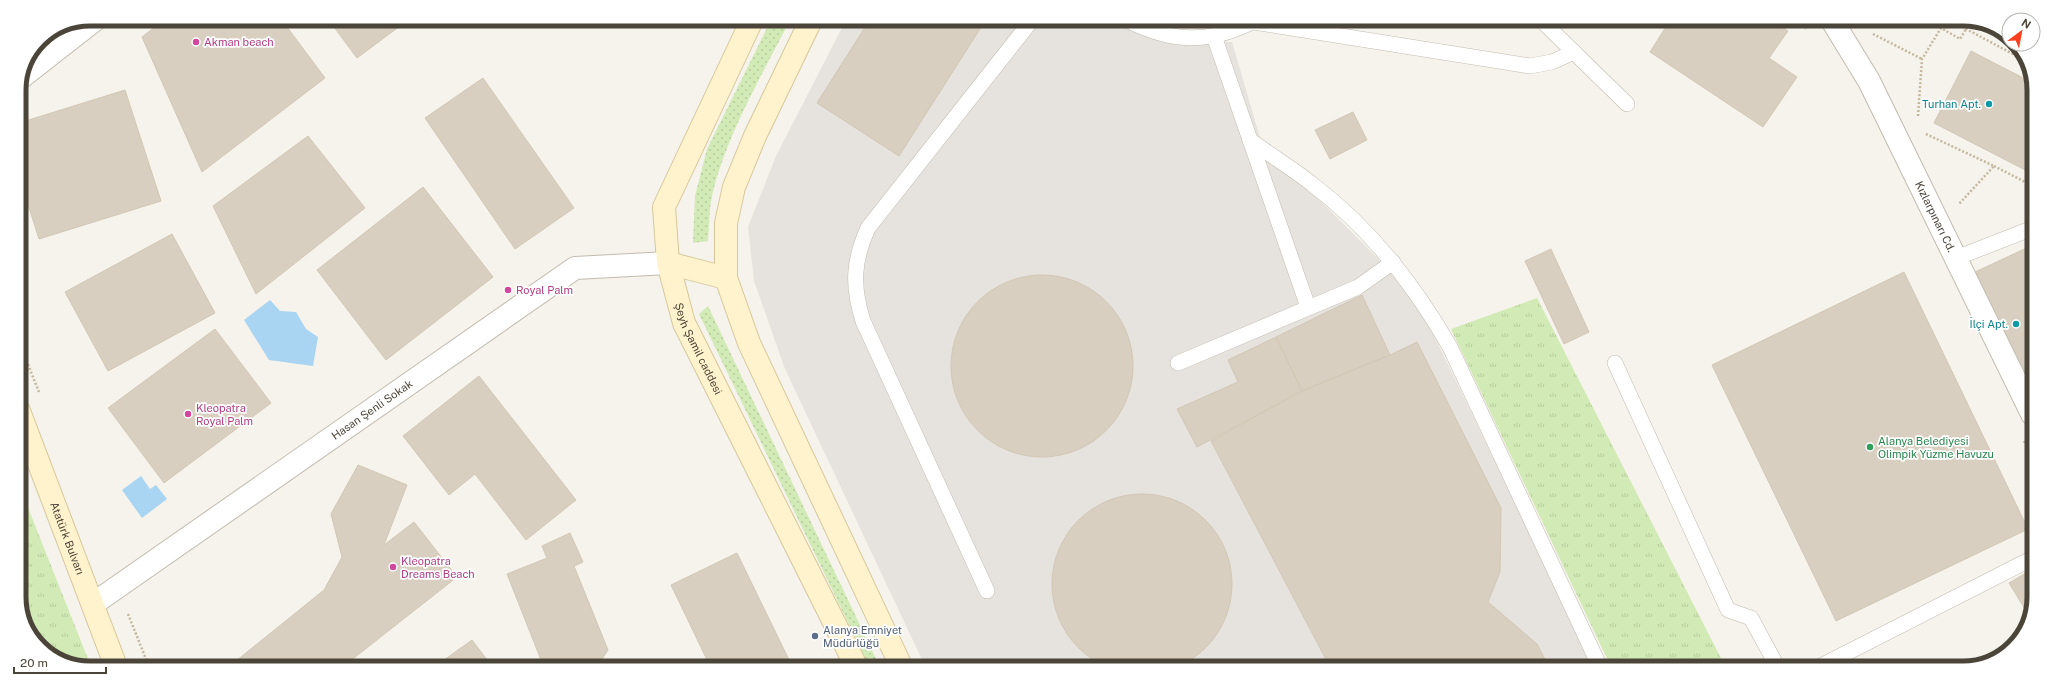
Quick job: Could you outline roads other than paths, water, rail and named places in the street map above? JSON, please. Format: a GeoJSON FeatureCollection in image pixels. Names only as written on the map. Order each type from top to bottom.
{"type":"FeatureCollection","features":[{"type":"Feature","properties":{"kind":"main road","name":"Şeyh Şamil caddesi"},"geometry":{"type":"LineString","coordinates":[[749,26],[664,207],[668,263],[684,323],[853,661]]}},
{"type":"Feature","properties":{"kind":"main road"},"geometry":{"type":"LineString","coordinates":[[808,26],[755,136],[734,187],[726,223],[726,278],[749,344],[899,661]]}},
{"type":"Feature","properties":{"kind":"main road"},"geometry":{"type":"LineString","coordinates":[[668,263],[726,278]]}},
{"type":"Feature","properties":{"kind":"main road","name":"Atatürk Bulvarı"},"geometry":{"type":"LineString","coordinates":[[26,429],[114,661]]}},
{"type":"Feature","properties":{"kind":"street"},"geometry":{"type":"LineString","coordinates":[[29,71],[87,26]]}},
{"type":"Feature","properties":{"kind":"street","name":"Kızlarpınarı Cd."},"geometry":{"type":"LineString","coordinates":[[1835,26],[1869,81],[2027,404]]}},
{"type":"Feature","properties":{"kind":"street","name":"Hasan Şenli Sokak"},"geometry":{"type":"LineString","coordinates":[[93,604],[575,268],[668,263]]}},
{"type":"Feature","properties":{"kind":"lane"},"geometry":{"type":"LineString","coordinates":[[987,591],[863,321],[856,301],[856,259],[868,228],[1027,26]]}},
{"type":"Feature","properties":{"kind":"lane"},"geometry":{"type":"LineString","coordinates":[[1140,26],[1155,33],[1196,39],[1233,32],[1243,26]]}},
{"type":"Feature","properties":{"kind":"lane"},"geometry":{"type":"LineString","coordinates":[[1275,26],[1530,66],[1552,62],[1574,52]]}},
{"type":"Feature","properties":{"kind":"lane"},"geometry":{"type":"LineString","coordinates":[[1547,26],[1627,104]]}},
{"type":"Feature","properties":{"kind":"lane"},"geometry":{"type":"LineString","coordinates":[[1214,36],[1308,307]]}},
{"type":"Feature","properties":{"kind":"lane"},"geometry":{"type":"LineString","coordinates":[[1250,140],[1312,184],[1341,208],[1368,234],[1393,262],[1430,312],[1450,347],[1597,661]]}},
{"type":"Feature","properties":{"kind":"lane"},"geometry":{"type":"LineString","coordinates":[[1956,258],[2027,230]]}},
{"type":"Feature","properties":{"kind":"lane"},"geometry":{"type":"LineString","coordinates":[[1178,363],[1358,287],[1393,262]]}},
{"type":"Feature","properties":{"kind":"lane"},"geometry":{"type":"LineString","coordinates":[[1616,363],[1728,610],[1751,618],[1774,661]]}},
{"type":"Feature","properties":{"kind":"lane"},"geometry":{"type":"LineString","coordinates":[[1831,661],[2027,561]]}},
{"type":"Feature","properties":{"kind":"water"},"geometry":{"type":"Polygon","coordinates":[[[270,300],[280,311],[296,312],[306,329],[318,337],[313,366],[269,360],[244,320],[270,300]]]}},
{"type":"Feature","properties":{"kind":"water"},"geometry":{"type":"Polygon","coordinates":[[[141,476],[150,489],[156,485],[167,499],[142,518],[122,490],[141,476]]]}},
{"type":"Feature","properties":{"kind":"place","name":"Akman beach"},"geometry":{"type":"Point","coordinates":[196,42]}},
{"type":"Feature","properties":{"kind":"place","name":"Turhan Apt."},"geometry":{"type":"Point","coordinates":[1989,104]}},
{"type":"Feature","properties":{"kind":"place","name":"Royal Palm"},"geometry":{"type":"Point","coordinates":[508,290]}},
{"type":"Feature","properties":{"kind":"place","name":"İlçi Apt."},"geometry":{"type":"Point","coordinates":[2016,324]}},
{"type":"Feature","properties":{"kind":"place","name":"Kleopatra Royal Palm"},"geometry":{"type":"Point","coordinates":[188,414]}},
{"type":"Feature","properties":{"kind":"place","name":"Alanya Belediyesi Olimpik Yüzme Havuzu"},"geometry":{"type":"Point","coordinates":[1870,447]}},
{"type":"Feature","properties":{"kind":"place","name":"Kleopatra Dreams Beach"},"geometry":{"type":"Point","coordinates":[393,567]}},
{"type":"Feature","properties":{"kind":"place","name":"Alanya Emniyet Müdürlüğü"},"geometry":{"type":"Point","coordinates":[815,636]}}]}
